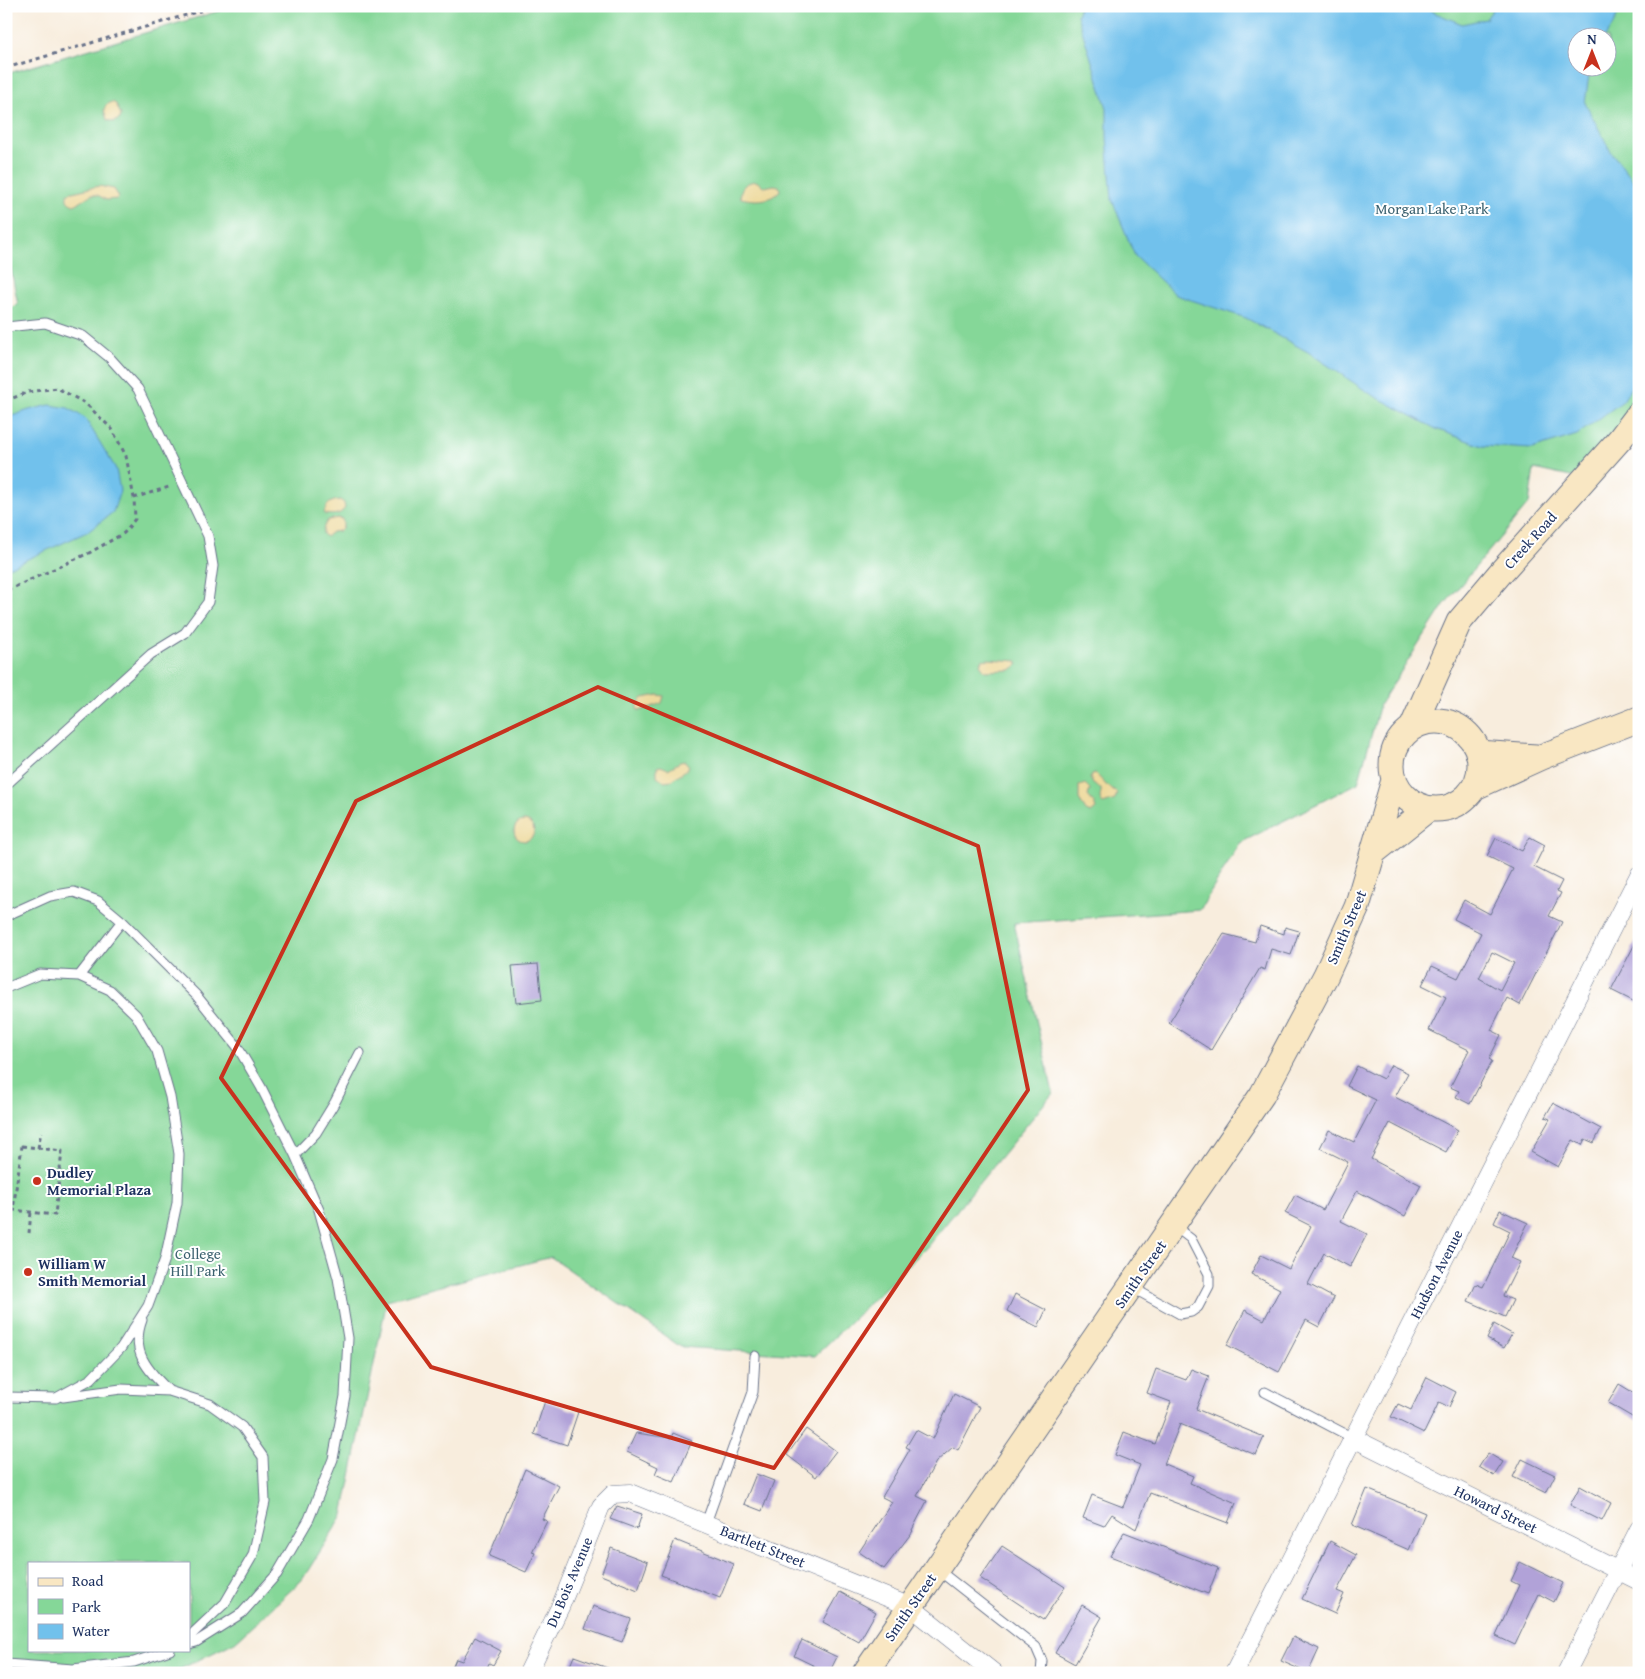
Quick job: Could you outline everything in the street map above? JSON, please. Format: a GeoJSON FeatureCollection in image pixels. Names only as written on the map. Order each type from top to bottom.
{"type":"FeatureCollection","features":[{"type":"Feature","properties":{"kind":"street","name":"Creek Road"},"geometry":{"type":"LineString","coordinates":[[1412,728],[1459,622],[1620,439],[1639,414]]}},
{"type":"Feature","properties":{"kind":"street"},"geometry":{"type":"LineString","coordinates":[[1436,675],[1450,724]]}},
{"type":"Feature","properties":{"kind":"street"},"geometry":{"type":"LineString","coordinates":[[1474,787],[1541,757],[1639,719]]}},
{"type":"Feature","properties":{"kind":"street"},"geometry":{"type":"LineString","coordinates":[[1431,722],[1450,724],[1463,730],[1472,740],[1478,753],[1480,764],[1479,776],[1466,798],[1455,805],[1441,809],[1428,809],[1407,799],[1399,790],[1394,780],[1392,760],[1394,751],[1398,742],[1412,728],[1431,722]]}},
{"type":"Feature","properties":{"kind":"street"},"geometry":{"type":"LineString","coordinates":[[1478,753],[1541,757]]}},
{"type":"Feature","properties":{"kind":"street","name":"Smith Street"},"geometry":{"type":"LineString","coordinates":[[865,1673],[1262,1095],[1326,975],[1357,907],[1394,780]]}},
{"type":"Feature","properties":{"kind":"street"},"geometry":{"type":"LineString","coordinates":[[1374,852],[1428,809]]}},
{"type":"Feature","properties":{"kind":"street","name":"Hudson Avenue"},"geometry":{"type":"LineString","coordinates":[[1234,1673],[1639,875]]}},
{"type":"Feature","properties":{"kind":"street","name":"Howard Street"},"geometry":{"type":"LineString","coordinates":[[1353,1438],[1639,1581]]}},
{"type":"Feature","properties":{"kind":"street","name":"Bartlett Street"},"geometry":{"type":"LineString","coordinates":[[613,1494],[630,1492],[911,1607],[994,1673]]}},
{"type":"Feature","properties":{"kind":"street","name":"Du Bois Avenue"},"geometry":{"type":"LineString","coordinates":[[528,1673],[561,1605],[601,1506],[613,1494]]}},
{"type":"Feature","properties":{"kind":"street"},"geometry":{"type":"LineString","coordinates":[[1566,1673],[1639,1529]]}},
{"type":"Feature","properties":{"kind":"lane"},"geometry":{"type":"LineString","coordinates":[[6,327],[45,323],[83,336],[110,358],[138,389],[208,536],[213,566],[208,602],[186,633],[150,654],[6,785]]}},
{"type":"Feature","properties":{"kind":"lane"},"geometry":{"type":"LineString","coordinates":[[6,914],[10,914],[50,896],[74,892],[98,901],[122,921],[196,995],[237,1046],[261,1087],[295,1155],[319,1210],[338,1278],[348,1338],[345,1396],[333,1459],[309,1519],[276,1574],[242,1613],[196,1642],[190,1644]]}},
{"type":"Feature","properties":{"kind":"lane"},"geometry":{"type":"LineString","coordinates":[[80,976],[122,921]]}},
{"type":"Feature","properties":{"kind":"lane"},"geometry":{"type":"LineString","coordinates":[[6,988],[40,974],[80,976],[110,990],[136,1015],[156,1051],[170,1097],[179,1154],[177,1203],[165,1260],[139,1328],[138,1348],[150,1372],[168,1391]]}},
{"type":"Feature","properties":{"kind":"lane"},"geometry":{"type":"LineString","coordinates":[[295,1155],[316,1133],[335,1102],[360,1053]]}},
{"type":"Feature","properties":{"kind":"lane"},"geometry":{"type":"LineString","coordinates":[[1131,1287],[1180,1314],[1191,1312],[1198,1307],[1209,1286],[1209,1274],[1190,1240],[1173,1226]]}},
{"type":"Feature","properties":{"kind":"lane"},"geometry":{"type":"LineString","coordinates":[[56,1398],[92,1379],[121,1348],[148,1306]]}},
{"type":"Feature","properties":{"kind":"lane"},"geometry":{"type":"LineString","coordinates":[[706,1523],[753,1392],[755,1356]]}},
{"type":"Feature","properties":{"kind":"lane"},"geometry":{"type":"LineString","coordinates":[[6,1398],[56,1398],[121,1389],[168,1391],[210,1404],[242,1427],[263,1457],[264,1502],[252,1555],[225,1603],[190,1636]]}},
{"type":"Feature","properties":{"kind":"lane"},"geometry":{"type":"LineString","coordinates":[[1265,1392],[1353,1438]]}},
{"type":"Feature","properties":{"kind":"lane"},"geometry":{"type":"LineString","coordinates":[[937,1569],[1036,1647],[1042,1662],[1041,1673]]}},
{"type":"Feature","properties":{"kind":"lane"},"geometry":{"type":"LineString","coordinates":[[134,1662],[156,1652]]}},
{"type":"Feature","properties":{"kind":"lane"},"geometry":{"type":"LineString","coordinates":[[6,1664],[73,1669],[134,1662],[164,1652]]}},
{"type":"Feature","properties":{"kind":"path"},"geometry":{"type":"LineString","coordinates":[[6,68],[217,6]]}},
{"type":"Feature","properties":{"kind":"path"},"geometry":{"type":"LineString","coordinates":[[6,401],[28,392],[57,388],[85,403],[112,429],[126,456],[134,498],[135,519],[124,533],[92,552],[6,590]]}},
{"type":"Feature","properties":{"kind":"path"},"geometry":{"type":"LineString","coordinates":[[134,498],[183,483]]}},
{"type":"Feature","properties":{"kind":"path"},"geometry":{"type":"LineString","coordinates":[[38,1148],[41,1132]]}},
{"type":"Feature","properties":{"kind":"path"},"geometry":{"type":"LineString","coordinates":[[22,1146],[62,1151],[54,1215],[31,1212],[13,1210],[22,1146]]}},
{"type":"Feature","properties":{"kind":"path"},"geometry":{"type":"LineString","coordinates":[[29,1233],[31,1212]]}},
{"type":"Feature","properties":{"kind":"highlighted area"},"geometry":{"type":"Polygon","coordinates":[[[598,687],[978,846],[1028,1090],[774,1468],[431,1367],[221,1078],[356,801],[598,687]]]}},
{"type":"Feature","properties":{"kind":"green space","name":"College Hill Park"},"geometry":{"type":"Polygon","coordinates":[[[236,6],[1639,6],[1639,414],[1584,480],[1534,469],[1529,503],[1444,605],[1380,704],[1358,783],[1240,843],[1200,910],[1014,923],[1053,1093],[926,1248],[815,1356],[681,1347],[551,1257],[387,1300],[343,1515],[302,1580],[235,1642],[172,1673],[6,1673],[6,309],[18,305],[6,243],[6,74],[236,6]]]}},
{"type":"Feature","properties":{"kind":"sand"},"geometry":{"type":"Polygon","coordinates":[[[112,102],[116,104],[121,115],[120,119],[113,122],[107,120],[104,110],[106,105],[112,102]]]}},
{"type":"Feature","properties":{"kind":"sand"},"geometry":{"type":"Polygon","coordinates":[[[756,181],[765,187],[779,186],[780,190],[777,194],[767,199],[751,200],[741,198],[742,188],[756,181]]]}},
{"type":"Feature","properties":{"kind":"sand"},"geometry":{"type":"Polygon","coordinates":[[[99,186],[114,189],[119,197],[106,200],[92,195],[74,205],[68,201],[68,193],[99,186]]]}},
{"type":"Feature","properties":{"kind":"sand"},"geometry":{"type":"Polygon","coordinates":[[[340,500],[344,503],[345,508],[343,511],[330,515],[324,514],[329,504],[340,500]]]}},
{"type":"Feature","properties":{"kind":"sand"},"geometry":{"type":"Polygon","coordinates":[[[338,518],[343,521],[341,530],[332,532],[326,537],[323,534],[323,528],[326,523],[328,520],[338,518]]]}},
{"type":"Feature","properties":{"kind":"sand"},"geometry":{"type":"Polygon","coordinates":[[[982,660],[1018,661],[1018,665],[1011,670],[985,671],[980,664],[982,660]]]}},
{"type":"Feature","properties":{"kind":"sand"},"geometry":{"type":"Polygon","coordinates":[[[658,695],[664,696],[662,703],[640,711],[637,709],[637,705],[643,698],[658,695]]]}},
{"type":"Feature","properties":{"kind":"sand"},"geometry":{"type":"Polygon","coordinates":[[[685,761],[689,766],[673,780],[664,781],[657,776],[657,767],[661,766],[668,769],[685,761]]]}},
{"type":"Feature","properties":{"kind":"sand"},"geometry":{"type":"Polygon","coordinates":[[[1096,774],[1109,788],[1117,793],[1115,800],[1103,804],[1101,802],[1101,789],[1093,784],[1090,778],[1091,775],[1096,774]]]}},
{"type":"Feature","properties":{"kind":"sand"},"geometry":{"type":"Polygon","coordinates":[[[1085,784],[1090,789],[1088,796],[1096,809],[1091,813],[1086,811],[1079,799],[1079,786],[1085,784]]]}},
{"type":"Feature","properties":{"kind":"sand"},"geometry":{"type":"Polygon","coordinates":[[[524,821],[531,824],[534,831],[531,838],[524,841],[517,838],[514,831],[517,824],[524,821]]]}},
{"type":"Feature","properties":{"kind":"water","name":"Morgan Lake Park"},"geometry":{"type":"Polygon","coordinates":[[[1080,6],[1429,6],[1433,12],[1462,24],[1486,19],[1495,6],[1621,6],[1611,28],[1568,28],[1568,78],[1589,78],[1585,103],[1611,152],[1639,188],[1639,374],[1623,401],[1577,435],[1532,449],[1482,446],[1436,429],[1369,393],[1308,352],[1246,318],[1176,295],[1135,256],[1112,200],[1107,137],[1107,108],[1077,15],[1080,6]]]}},
{"type":"Feature","properties":{"kind":"water"},"geometry":{"type":"Polygon","coordinates":[[[50,405],[68,408],[85,418],[116,469],[120,491],[113,512],[89,531],[6,569],[6,418],[50,405]]]}},
{"type":"Feature","properties":{"kind":"building"},"geometry":{"type":"Polygon","coordinates":[[[1530,837],[1545,845],[1534,867],[1562,881],[1557,891],[1561,893],[1549,916],[1562,922],[1520,1005],[1507,998],[1491,1030],[1501,1035],[1489,1059],[1492,1061],[1470,1104],[1456,1097],[1459,1091],[1450,1087],[1469,1050],[1429,1030],[1446,997],[1422,985],[1432,966],[1458,978],[1481,933],[1454,919],[1464,900],[1490,914],[1513,869],[1487,856],[1496,838],[1522,851],[1530,837]],[[1492,952],[1479,978],[1500,990],[1514,963],[1492,952]]]}},
{"type":"Feature","properties":{"kind":"building"},"geometry":{"type":"Polygon","coordinates":[[[1260,926],[1284,934],[1285,927],[1299,931],[1291,955],[1271,949],[1265,970],[1260,968],[1211,1050],[1169,1023],[1224,934],[1255,942],[1260,926]]]}},
{"type":"Feature","properties":{"kind":"building"},"geometry":{"type":"Polygon","coordinates":[[[1639,936],[1639,1004],[1611,990],[1639,936]]]}},
{"type":"Feature","properties":{"kind":"building"},"geometry":{"type":"Polygon","coordinates":[[[538,964],[542,1000],[516,1003],[512,966],[538,964]]]}},
{"type":"Feature","properties":{"kind":"building"},"geometry":{"type":"Polygon","coordinates":[[[1391,1065],[1408,1073],[1395,1097],[1458,1130],[1446,1152],[1390,1123],[1371,1159],[1421,1185],[1405,1216],[1357,1191],[1341,1221],[1367,1234],[1350,1267],[1324,1253],[1308,1284],[1334,1298],[1319,1327],[1306,1320],[1279,1372],[1227,1345],[1245,1310],[1264,1320],[1280,1289],[1251,1274],[1261,1255],[1289,1269],[1311,1226],[1285,1213],[1295,1195],[1323,1210],[1348,1162],[1320,1148],[1329,1130],[1354,1142],[1376,1100],[1347,1086],[1357,1066],[1383,1079],[1391,1065]]]}},
{"type":"Feature","properties":{"kind":"building"},"geometry":{"type":"Polygon","coordinates":[[[1553,1103],[1601,1129],[1594,1143],[1585,1139],[1582,1145],[1573,1140],[1558,1167],[1531,1152],[1550,1119],[1545,1117],[1553,1103]]]}},
{"type":"Feature","properties":{"kind":"building"},"geometry":{"type":"Polygon","coordinates":[[[1500,1210],[1528,1223],[1511,1258],[1520,1262],[1503,1296],[1513,1300],[1505,1317],[1468,1301],[1476,1284],[1483,1287],[1510,1231],[1494,1223],[1500,1210]]]}},
{"type":"Feature","properties":{"kind":"building"},"geometry":{"type":"Polygon","coordinates":[[[1015,1294],[1046,1310],[1038,1327],[1007,1311],[1015,1294]]]}},
{"type":"Feature","properties":{"kind":"building"},"geometry":{"type":"Polygon","coordinates":[[[1494,1324],[1512,1334],[1504,1348],[1487,1339],[1494,1324]]]}},
{"type":"Feature","properties":{"kind":"building"},"geometry":{"type":"Polygon","coordinates":[[[1156,1369],[1186,1380],[1191,1369],[1209,1376],[1196,1409],[1264,1437],[1256,1455],[1180,1424],[1164,1464],[1193,1476],[1190,1483],[1236,1503],[1228,1523],[1150,1493],[1136,1529],[1112,1514],[1104,1526],[1083,1518],[1092,1495],[1123,1507],[1140,1465],[1115,1455],[1124,1432],[1155,1444],[1171,1402],[1147,1393],[1156,1369]]]}},
{"type":"Feature","properties":{"kind":"building"},"geometry":{"type":"Polygon","coordinates":[[[1427,1377],[1456,1392],[1449,1407],[1439,1402],[1424,1433],[1391,1417],[1398,1404],[1411,1410],[1427,1377]]]}},
{"type":"Feature","properties":{"kind":"building"},"geometry":{"type":"Polygon","coordinates":[[[1619,1384],[1639,1396],[1639,1421],[1608,1403],[1619,1384]]]}},
{"type":"Feature","properties":{"kind":"building"},"geometry":{"type":"Polygon","coordinates":[[[954,1394],[980,1407],[958,1450],[953,1447],[936,1462],[917,1496],[927,1501],[913,1531],[884,1569],[859,1552],[892,1502],[882,1497],[910,1449],[906,1447],[916,1430],[933,1439],[954,1394]]]}},
{"type":"Feature","properties":{"kind":"building"},"geometry":{"type":"Polygon","coordinates":[[[545,1401],[578,1412],[567,1445],[534,1434],[545,1401]]]}},
{"type":"Feature","properties":{"kind":"building"},"geometry":{"type":"Polygon","coordinates":[[[806,1429],[836,1451],[816,1477],[787,1455],[806,1429]]]}},
{"type":"Feature","properties":{"kind":"building"},"geometry":{"type":"Polygon","coordinates":[[[636,1433],[671,1438],[673,1433],[692,1441],[674,1482],[655,1474],[658,1467],[627,1452],[636,1433]]]}},
{"type":"Feature","properties":{"kind":"building"},"geometry":{"type":"Polygon","coordinates":[[[1488,1453],[1503,1462],[1494,1476],[1479,1467],[1488,1453]]]}},
{"type":"Feature","properties":{"kind":"building"},"geometry":{"type":"Polygon","coordinates":[[[1522,1459],[1555,1475],[1546,1493],[1513,1477],[1522,1459]]]}},
{"type":"Feature","properties":{"kind":"building"},"geometry":{"type":"Polygon","coordinates":[[[525,1469],[559,1486],[542,1519],[547,1521],[532,1552],[535,1553],[526,1572],[489,1556],[525,1469]]]}},
{"type":"Feature","properties":{"kind":"building"},"geometry":{"type":"Polygon","coordinates":[[[756,1474],[774,1481],[762,1511],[744,1504],[756,1474]]]}},
{"type":"Feature","properties":{"kind":"building"},"geometry":{"type":"Polygon","coordinates":[[[1580,1486],[1611,1503],[1602,1521],[1570,1505],[1580,1486]]]}},
{"type":"Feature","properties":{"kind":"building"},"geometry":{"type":"Polygon","coordinates":[[[1367,1489],[1425,1513],[1409,1550],[1352,1525],[1367,1489]]]}},
{"type":"Feature","properties":{"kind":"building"},"geometry":{"type":"Polygon","coordinates":[[[617,1506],[642,1514],[637,1529],[610,1519],[617,1506]]]}},
{"type":"Feature","properties":{"kind":"building"},"geometry":{"type":"Polygon","coordinates":[[[1124,1532],[1218,1568],[1208,1594],[1110,1556],[1124,1532]]]}},
{"type":"Feature","properties":{"kind":"building"},"geometry":{"type":"Polygon","coordinates":[[[675,1540],[734,1564],[720,1598],[661,1575],[675,1540]]]}},
{"type":"Feature","properties":{"kind":"building"},"geometry":{"type":"Polygon","coordinates":[[[1330,1541],[1356,1555],[1337,1591],[1344,1594],[1335,1614],[1302,1599],[1330,1541]]]}},
{"type":"Feature","properties":{"kind":"building"},"geometry":{"type":"Polygon","coordinates":[[[1002,1546],[1065,1587],[1043,1620],[980,1578],[1002,1546]]]}},
{"type":"Feature","properties":{"kind":"building"},"geometry":{"type":"Polygon","coordinates":[[[611,1548],[648,1562],[638,1590],[601,1575],[611,1548]]]}},
{"type":"Feature","properties":{"kind":"building"},"geometry":{"type":"Polygon","coordinates":[[[1520,1562],[1563,1583],[1554,1602],[1539,1594],[1515,1645],[1496,1636],[1519,1585],[1511,1581],[1520,1562]]]}},
{"type":"Feature","properties":{"kind":"building"},"geometry":{"type":"Polygon","coordinates":[[[840,1592],[876,1612],[859,1642],[823,1622],[840,1592]]]}},
{"type":"Feature","properties":{"kind":"building"},"geometry":{"type":"Polygon","coordinates":[[[1082,1605],[1102,1617],[1075,1664],[1055,1653],[1082,1605]]]}},
{"type":"Feature","properties":{"kind":"building"},"geometry":{"type":"Polygon","coordinates":[[[593,1606],[631,1619],[622,1642],[585,1629],[593,1606]]]}},
{"type":"Feature","properties":{"kind":"building"},"geometry":{"type":"Polygon","coordinates":[[[475,1637],[501,1651],[493,1665],[489,1663],[486,1671],[489,1673],[450,1673],[456,1659],[462,1661],[475,1637]]]}},
{"type":"Feature","properties":{"kind":"building"},"geometry":{"type":"Polygon","coordinates":[[[1293,1637],[1319,1649],[1308,1673],[1281,1661],[1293,1637]]]}},
{"type":"Feature","properties":{"kind":"building"},"geometry":{"type":"Polygon","coordinates":[[[802,1640],[837,1657],[829,1673],[794,1656],[802,1640]]]}},
{"type":"Feature","properties":{"kind":"building"},"geometry":{"type":"Polygon","coordinates":[[[574,1656],[616,1671],[616,1673],[567,1673],[574,1656]]]}},
{"type":"Feature","properties":{"kind":"place","name":"Dudley Memorial Plaza"},"geometry":{"type":"Point","coordinates":[37,1181]}},
{"type":"Feature","properties":{"kind":"place","name":"William W Smith Memorial"},"geometry":{"type":"Point","coordinates":[28,1272]}}]}
